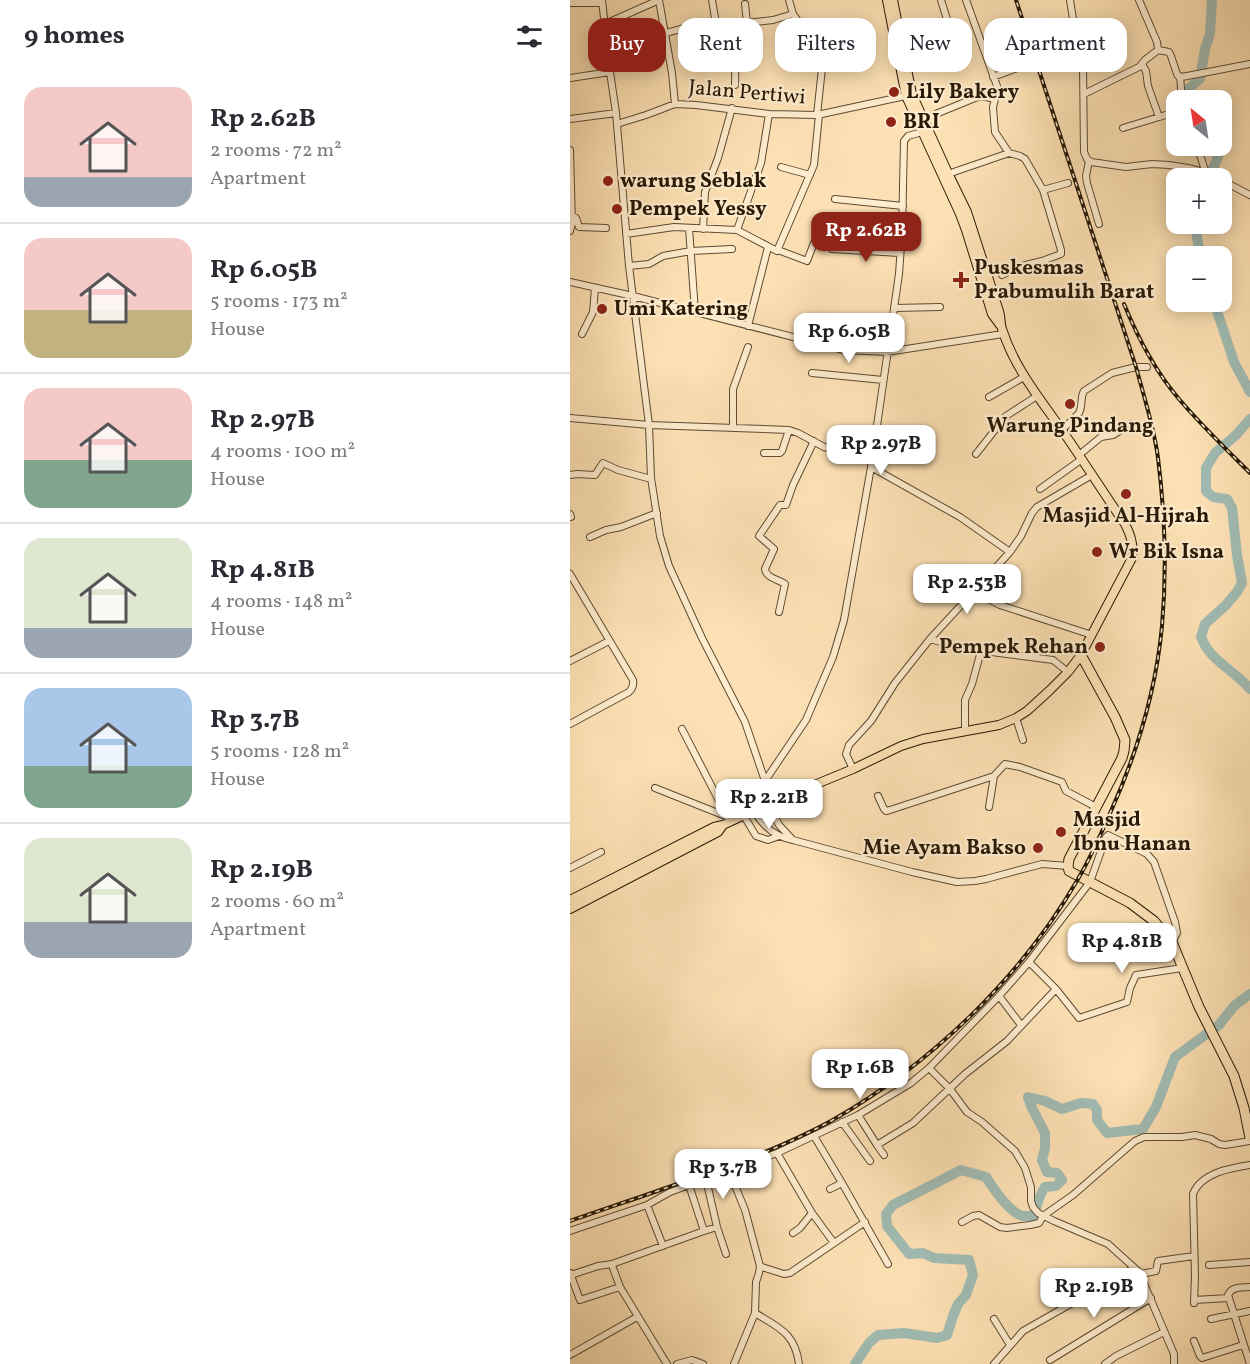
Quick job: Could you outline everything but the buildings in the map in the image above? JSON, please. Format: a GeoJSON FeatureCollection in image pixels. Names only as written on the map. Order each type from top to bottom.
{"type":"FeatureCollection","features":[{"type":"Feature","properties":{"kind":"highway"},"geometry":{"type":"LineString","coordinates":[[1081,655],[1125,740],[1122,758],[1069,859],[1069,870],[1130,903],[1155,921],[1172,942],[1182,968],[1234,1076],[1247,1109],[1250,1139]]}},
{"type":"Feature","properties":{"kind":"main road"},"geometry":{"type":"LineString","coordinates":[[570,900],[700,833],[853,769],[901,746],[923,739],[999,725],[1027,711],[1049,692],[1081,655],[1132,558],[1129,531],[1016,363],[1002,330],[999,311],[968,212],[945,175],[909,95],[887,0]]}},
{"type":"Feature","properties":{"kind":"main road"},"geometry":{"type":"LineString","coordinates":[[893,0],[909,95]]}},
{"type":"Feature","properties":{"kind":"main road"},"geometry":{"type":"LineString","coordinates":[[570,909],[718,832],[727,821]]}},
{"type":"Feature","properties":{"kind":"street"},"geometry":{"type":"LineString","coordinates":[[618,18],[659,0],[662,18]]}},
{"type":"Feature","properties":{"kind":"street"},"geometry":{"type":"LineString","coordinates":[[712,0],[715,18]]}},
{"type":"Feature","properties":{"kind":"street"},"geometry":{"type":"LineString","coordinates":[[789,0],[796,18]]}},
{"type":"Feature","properties":{"kind":"street"},"geometry":{"type":"LineString","coordinates":[[941,0],[947,18]]}},
{"type":"Feature","properties":{"kind":"street"},"geometry":{"type":"LineString","coordinates":[[966,0],[997,86],[993,107],[995,132],[1009,153]]}},
{"type":"Feature","properties":{"kind":"street"},"geometry":{"type":"LineString","coordinates":[[1070,0],[1083,66],[1084,152],[1089,161],[1086,176],[1099,224]]}},
{"type":"Feature","properties":{"kind":"street"},"geometry":{"type":"LineString","coordinates":[[1139,0],[1157,42],[1158,50]]}},
{"type":"Feature","properties":{"kind":"street"},"geometry":{"type":"LineString","coordinates":[[570,3],[602,1],[603,18]]}},
{"type":"Feature","properties":{"kind":"street"},"geometry":{"type":"LineString","coordinates":[[745,4],[746,18]]}},
{"type":"Feature","properties":{"kind":"street"},"geometry":{"type":"LineString","coordinates":[[763,21],[793,14]]}},
{"type":"Feature","properties":{"kind":"street"},"geometry":{"type":"LineString","coordinates":[[666,39],[675,104]]}},
{"type":"Feature","properties":{"kind":"street"},"geometry":{"type":"LineString","coordinates":[[1084,94],[1139,66],[1158,50],[1168,52],[1171,56],[1177,74],[1180,76],[1181,90]]}},
{"type":"Feature","properties":{"kind":"street"},"geometry":{"type":"LineString","coordinates":[[1142,64],[1159,117]]}},
{"type":"Feature","properties":{"kind":"street"},"geometry":{"type":"LineString","coordinates":[[1180,76],[1250,64]]}},
{"type":"Feature","properties":{"kind":"street"},"geometry":{"type":"LineString","coordinates":[[570,78],[610,72],[616,113],[629,266],[649,425],[651,479],[660,536],[669,566],[702,638],[745,722],[765,781],[768,804],[779,825],[793,840]]}},
{"type":"Feature","properties":{"kind":"street"},"geometry":{"type":"LineString","coordinates":[[735,72],[735,85]]}},
{"type":"Feature","properties":{"kind":"street"},"geometry":{"type":"LineString","coordinates":[[778,250],[810,175],[815,155],[822,72]]}},
{"type":"Feature","properties":{"kind":"street"},"geometry":{"type":"LineString","coordinates":[[993,76],[1005,72]]}},
{"type":"Feature","properties":{"kind":"street","name":"Jalan Pertiwi"},"geometry":{"type":"LineString","coordinates":[[617,124],[675,104],[732,108],[769,114],[818,115],[909,95]]}},
{"type":"Feature","properties":{"kind":"street"},"geometry":{"type":"LineString","coordinates":[[920,120],[982,96],[995,99]]}},
{"type":"Feature","properties":{"kind":"street"},"geometry":{"type":"LineString","coordinates":[[703,229],[705,192],[718,158],[732,108]]}},
{"type":"Feature","properties":{"kind":"street"},"geometry":{"type":"LineString","coordinates":[[570,119],[616,113]]}},
{"type":"Feature","properties":{"kind":"street"},"geometry":{"type":"LineString","coordinates":[[737,230],[761,163],[769,114]]}},
{"type":"Feature","properties":{"kind":"street"},"geometry":{"type":"LineString","coordinates":[[1123,128],[1166,115]]}},
{"type":"Feature","properties":{"kind":"street"},"geometry":{"type":"LineString","coordinates":[[765,781],[806,720],[833,657],[844,620],[871,463],[899,274],[904,141],[908,136],[925,131]]}},
{"type":"Feature","properties":{"kind":"street"},"geometry":{"type":"LineString","coordinates":[[570,150],[570,231]]}},
{"type":"Feature","properties":{"kind":"street"},"geometry":{"type":"LineString","coordinates":[[945,175],[1009,153],[1024,159],[1043,190],[1061,254],[1002,274]]}},
{"type":"Feature","properties":{"kind":"street"},"geometry":{"type":"LineString","coordinates":[[1089,161],[1126,167],[1152,164],[1181,168]]}},
{"type":"Feature","properties":{"kind":"street"},"geometry":{"type":"LineString","coordinates":[[781,168],[810,175]]}},
{"type":"Feature","properties":{"kind":"street"},"geometry":{"type":"LineString","coordinates":[[1043,190],[1068,183]]}},
{"type":"Feature","properties":{"kind":"street"},"geometry":{"type":"LineString","coordinates":[[1232,186],[1250,195]]}},
{"type":"Feature","properties":{"kind":"street"},"geometry":{"type":"LineString","coordinates":[[836,199],[903,206]]}},
{"type":"Feature","properties":{"kind":"street"},"geometry":{"type":"LineString","coordinates":[[571,214],[576,218],[579,227],[606,228]]}},
{"type":"Feature","properties":{"kind":"street"},"geometry":{"type":"LineString","coordinates":[[626,234],[674,227],[737,230],[775,251],[778,250],[807,261],[814,243]]}},
{"type":"Feature","properties":{"kind":"street"},"geometry":{"type":"LineString","coordinates":[[689,228],[695,312]]}},
{"type":"Feature","properties":{"kind":"street"},"geometry":{"type":"LineString","coordinates":[[748,326],[768,247]]}},
{"type":"Feature","properties":{"kind":"street"},"geometry":{"type":"LineString","coordinates":[[629,266],[651,263],[663,256],[691,251],[732,249]]}},
{"type":"Feature","properties":{"kind":"street"},"geometry":{"type":"LineString","coordinates":[[832,249],[900,253]]}},
{"type":"Feature","properties":{"kind":"street"},"geometry":{"type":"LineString","coordinates":[[570,282],[844,350],[887,352],[1002,330]]}},
{"type":"Feature","properties":{"kind":"street"},"geometry":{"type":"LineString","coordinates":[[582,334],[593,312],[595,288]]}},
{"type":"Feature","properties":{"kind":"street"},"geometry":{"type":"LineString","coordinates":[[894,308],[940,307]]}},
{"type":"Feature","properties":{"kind":"street"},"geometry":{"type":"LineString","coordinates":[[733,428],[733,389],[748,347]]}},
{"type":"Feature","properties":{"kind":"street"},"geometry":{"type":"LineString","coordinates":[[1062,430],[1081,410],[1084,391],[1112,373],[1136,367],[1147,367]]}},
{"type":"Feature","properties":{"kind":"street"},"geometry":{"type":"LineString","coordinates":[[812,373],[883,380]]}},
{"type":"Feature","properties":{"kind":"street"},"geometry":{"type":"LineString","coordinates":[[989,397],[1024,377]]}},
{"type":"Feature","properties":{"kind":"street"},"geometry":{"type":"LineString","coordinates":[[976,454],[1006,416],[1037,396]]}},
{"type":"Feature","properties":{"kind":"street"},"geometry":{"type":"LineString","coordinates":[[570,418],[649,425],[789,430],[824,447],[871,463],[960,517],[1010,552]]}},
{"type":"Feature","properties":{"kind":"street"},"geometry":{"type":"LineString","coordinates":[[1040,489],[1101,438],[1113,435],[1131,424]]}},
{"type":"Feature","properties":{"kind":"street"},"geometry":{"type":"LineString","coordinates":[[876,428],[904,434]]}},
{"type":"Feature","properties":{"kind":"street"},"geometry":{"type":"LineString","coordinates":[[764,453],[780,453],[789,430]]}},
{"type":"Feature","properties":{"kind":"street"},"geometry":{"type":"LineString","coordinates":[[778,612],[785,584],[766,573],[765,569],[774,549],[759,536],[780,505],[786,505],[813,441]]}},
{"type":"Feature","properties":{"kind":"street"},"geometry":{"type":"LineString","coordinates":[[570,475],[595,475],[603,463],[618,470],[651,479]]}},
{"type":"Feature","properties":{"kind":"street"},"geometry":{"type":"LineString","coordinates":[[853,769],[846,754],[849,745],[871,721],[895,683],[930,639],[1010,552],[1032,513],[1037,507],[1092,475]]}},
{"type":"Feature","properties":{"kind":"street"},"geometry":{"type":"LineString","coordinates":[[590,537],[657,513]]}},
{"type":"Feature","properties":{"kind":"street"},"geometry":{"type":"LineString","coordinates":[[570,574],[633,680],[629,692],[570,724]]}},
{"type":"Feature","properties":{"kind":"street"},"geometry":{"type":"LineString","coordinates":[[570,592],[578,587]]}},
{"type":"Feature","properties":{"kind":"street"},"geometry":{"type":"LineString","coordinates":[[972,591],[1000,604],[1092,634]]}},
{"type":"Feature","properties":{"kind":"street"},"geometry":{"type":"LineString","coordinates":[[930,639],[961,648],[1053,660],[1068,672]]}},
{"type":"Feature","properties":{"kind":"street"},"geometry":{"type":"LineString","coordinates":[[570,661],[609,641]]}},
{"type":"Feature","properties":{"kind":"street"},"geometry":{"type":"LineString","coordinates":[[964,732],[965,700],[981,651]]}},
{"type":"Feature","properties":{"kind":"street"},"geometry":{"type":"LineString","coordinates":[[1016,717],[1023,740]]}},
{"type":"Feature","properties":{"kind":"street"},"geometry":{"type":"LineString","coordinates":[[682,729],[727,821]]}},
{"type":"Feature","properties":{"kind":"street"},"geometry":{"type":"LineString","coordinates":[[878,796],[886,811],[994,776],[1005,764],[1020,767],[1062,783],[1066,791],[1096,807]]}},
{"type":"Feature","properties":{"kind":"street"},"geometry":{"type":"LineString","coordinates":[[989,807],[994,776]]}},
{"type":"Feature","properties":{"kind":"street"},"geometry":{"type":"LineString","coordinates":[[655,788],[727,821]]}},
{"type":"Feature","properties":{"kind":"street"},"geometry":{"type":"LineString","coordinates":[[754,811],[765,826],[779,836],[957,882],[986,879],[1042,864],[1068,866]]}},
{"type":"Feature","properties":{"kind":"street"},"geometry":{"type":"LineString","coordinates":[[744,816],[756,836],[768,840],[779,836]]}},
{"type":"Feature","properties":{"kind":"street"},"geometry":{"type":"LineString","coordinates":[[570,1231],[647,1205],[670,1192],[777,1153],[858,1115],[911,1083],[929,1068],[1029,962],[1090,882],[1108,835],[1147,854],[1154,862],[1175,922],[1177,933],[1172,942]]}},
{"type":"Feature","properties":{"kind":"street"},"geometry":{"type":"LineString","coordinates":[[570,868],[601,852]]}},
{"type":"Feature","properties":{"kind":"street"},"geometry":{"type":"LineString","coordinates":[[1029,962],[1056,988],[1078,1018],[1127,1002],[1136,975],[1182,968]]}},
{"type":"Feature","properties":{"kind":"street"},"geometry":{"type":"LineString","coordinates":[[877,1145],[913,1123],[966,1074],[1007,1041],[1056,988]]}},
{"type":"Feature","properties":{"kind":"street"},"geometry":{"type":"LineString","coordinates":[[999,996],[1021,1025]]}},
{"type":"Feature","properties":{"kind":"street"},"geometry":{"type":"LineString","coordinates":[[929,1068],[950,1089],[967,1112],[1015,1151],[1025,1168],[1031,1187],[1033,1207],[1040,1214],[1108,1244],[1141,1274],[1174,1354],[1174,1364]]}},
{"type":"Feature","properties":{"kind":"street"},"geometry":{"type":"LineString","coordinates":[[858,1115],[884,1155]]}},
{"type":"Feature","properties":{"kind":"street"},"geometry":{"type":"LineString","coordinates":[[842,1122],[870,1161]]}},
{"type":"Feature","properties":{"kind":"street"},"geometry":{"type":"LineString","coordinates":[[962,1222],[979,1215],[994,1225],[1007,1228],[1030,1226],[1038,1222],[1040,1214],[1073,1195],[1140,1138],[1195,1135],[1225,1145],[1250,1139]]}},
{"type":"Feature","properties":{"kind":"street"},"geometry":{"type":"LineString","coordinates":[[814,1136],[888,1264]]}},
{"type":"Feature","properties":{"kind":"street"},"geometry":{"type":"LineString","coordinates":[[777,1153],[812,1213],[834,1243]]}},
{"type":"Feature","properties":{"kind":"street"},"geometry":{"type":"LineString","coordinates":[[1229,1298],[1194,1301],[1193,1194],[1205,1179],[1214,1174],[1233,1167],[1250,1165]]}},
{"type":"Feature","properties":{"kind":"street"},"geometry":{"type":"LineString","coordinates":[[729,1171],[745,1210],[760,1266],[756,1282],[755,1313],[734,1364]]}},
{"type":"Feature","properties":{"kind":"street"},"geometry":{"type":"LineString","coordinates":[[706,1179],[726,1254]]}},
{"type":"Feature","properties":{"kind":"street"},"geometry":{"type":"LineString","coordinates":[[830,1189],[842,1183]]}},
{"type":"Feature","properties":{"kind":"street"},"geometry":{"type":"LineString","coordinates":[[689,1185],[704,1231]]}},
{"type":"Feature","properties":{"kind":"street"},"geometry":{"type":"LineString","coordinates":[[647,1205],[663,1246]]}},
{"type":"Feature","properties":{"kind":"street"},"geometry":{"type":"LineString","coordinates":[[793,1233],[812,1213]]}},
{"type":"Feature","properties":{"kind":"street"},"geometry":{"type":"LineString","coordinates":[[760,1266],[788,1274],[865,1222]]}},
{"type":"Feature","properties":{"kind":"street"},"geometry":{"type":"LineString","coordinates":[[580,1300],[570,1274],[612,1264],[717,1227]]}},
{"type":"Feature","properties":{"kind":"street"},"geometry":{"type":"LineString","coordinates":[[1141,1274],[1156,1270],[1158,1261],[1194,1256]]}},
{"type":"Feature","properties":{"kind":"street"},"geometry":{"type":"LineString","coordinates":[[1209,1265],[1250,1262]]}},
{"type":"Feature","properties":{"kind":"street"},"geometry":{"type":"LineString","coordinates":[[612,1264],[620,1287],[667,1364]]}},
{"type":"Feature","properties":{"kind":"street"},"geometry":{"type":"LineString","coordinates":[[994,1364],[1023,1331],[1134,1268]]}},
{"type":"Feature","properties":{"kind":"street"},"geometry":{"type":"LineString","coordinates":[[570,1302],[620,1287]]}},
{"type":"Feature","properties":{"kind":"street"},"geometry":{"type":"LineString","coordinates":[[1250,1287],[1235,1288],[1229,1293],[1250,1364]]}},
{"type":"Feature","properties":{"kind":"street"},"geometry":{"type":"LineString","coordinates":[[1050,1360],[1150,1298]]}},
{"type":"Feature","properties":{"kind":"street"},"geometry":{"type":"LineString","coordinates":[[1211,1319],[1250,1311]]}},
{"type":"Feature","properties":{"kind":"street"},"geometry":{"type":"LineString","coordinates":[[755,1313],[789,1335],[798,1354],[799,1364]]}},
{"type":"Feature","properties":{"kind":"street"},"geometry":{"type":"LineString","coordinates":[[570,1355],[637,1317]]}},
{"type":"Feature","properties":{"kind":"street"},"geometry":{"type":"LineString","coordinates":[[994,1319],[1010,1345]]}},
{"type":"Feature","properties":{"kind":"street"},"geometry":{"type":"LineString","coordinates":[[1105,1364],[1164,1332]]}},
{"type":"Feature","properties":{"kind":"street"},"geometry":{"type":"LineString","coordinates":[[1194,1341],[1202,1358],[1244,1345]]}},
{"type":"Feature","properties":{"kind":"street"},"geometry":{"type":"LineString","coordinates":[[677,1364],[692,1360],[703,1364]]}},
{"type":"Feature","properties":{"kind":"waterway"},"geometry":{"type":"LineString","coordinates":[[1189,90],[1200,79],[1210,34],[1212,0]]}},
{"type":"Feature","properties":{"kind":"waterway"},"geometry":{"type":"LineString","coordinates":[[1213,168],[1219,156]]}},
{"type":"Feature","properties":{"kind":"waterway"},"geometry":{"type":"LineString","coordinates":[[1197,234],[1198,246]]}},
{"type":"Feature","properties":{"kind":"waterway"},"geometry":{"type":"LineString","coordinates":[[1217,312],[1234,362],[1250,392]]}},
{"type":"Feature","properties":{"kind":"waterway"},"geometry":{"type":"LineString","coordinates":[[1250,419],[1215,453],[1206,468],[1206,491],[1213,497],[1227,499],[1232,508],[1242,583],[1226,605],[1205,624],[1201,637],[1212,655],[1250,689]]}},
{"type":"Feature","properties":{"kind":"waterway"},"geometry":{"type":"LineString","coordinates":[[855,1364],[869,1343],[878,1335],[904,1333],[937,1338],[947,1335],[958,1304],[966,1295],[973,1275],[969,1260],[934,1258],[923,1253],[909,1254],[887,1226],[886,1214],[893,1205],[961,1170],[986,1177],[1002,1200],[1013,1210],[1023,1216],[1033,1216],[1045,1187],[1056,1186],[1062,1180],[1057,1173],[1047,1172],[1042,1160],[1045,1133],[1028,1097],[1045,1101],[1062,1109],[1081,1103],[1093,1104],[1097,1110],[1097,1120],[1107,1133],[1143,1129],[1156,1107],[1175,1057],[1219,1025],[1234,1006],[1250,994]]}},
{"type":"Feature","properties":{"kind":"railway"},"geometry":{"type":"LineString","coordinates":[[570,1221],[719,1170],[794,1139],[868,1099],[938,1046],[1001,984],[1055,916],[1092,854],[1129,767],[1150,697],[1162,626],[1164,542],[1158,458],[1136,367],[1016,0]]}},
{"type":"Feature","properties":{"kind":"railway"},"geometry":{"type":"LineString","coordinates":[[1124,304],[1148,354],[1170,388],[1250,473]]}},
{"type":"Feature","properties":{"kind":"place","name":"Lily Bakery"},"geometry":{"type":"Point","coordinates":[894,92]}},
{"type":"Feature","properties":{"kind":"place","name":"BRI"},"geometry":{"type":"Point","coordinates":[891,122]}},
{"type":"Feature","properties":{"kind":"place","name":"warung Seblak"},"geometry":{"type":"Point","coordinates":[608,181]}},
{"type":"Feature","properties":{"kind":"place","name":"Pempek Yessy"},"geometry":{"type":"Point","coordinates":[617,209]}},
{"type":"Feature","properties":{"kind":"place","name":"Puskesmas Prabumulih Barat"},"geometry":{"type":"Point","coordinates":[961,280]}},
{"type":"Feature","properties":{"kind":"place","name":"Umi Katering"},"geometry":{"type":"Point","coordinates":[602,309]}},
{"type":"Feature","properties":{"kind":"place","name":"Warung Pindang"},"geometry":{"type":"Point","coordinates":[1070,404]}},
{"type":"Feature","properties":{"kind":"place","name":"Masjid Al-Hijrah"},"geometry":{"type":"Point","coordinates":[1126,494]}},
{"type":"Feature","properties":{"kind":"place","name":"Wr Bik Isna"},"geometry":{"type":"Point","coordinates":[1097,552]}},
{"type":"Feature","properties":{"kind":"place","name":"Pempek Rehan"},"geometry":{"type":"Point","coordinates":[1100,647]}},
{"type":"Feature","properties":{"kind":"place","name":"Masjid Ibnu Hanan"},"geometry":{"type":"Point","coordinates":[1061,832]}},
{"type":"Feature","properties":{"kind":"place","name":"Mie Ayam Bakso"},"geometry":{"type":"Point","coordinates":[1038,848]}}]}
